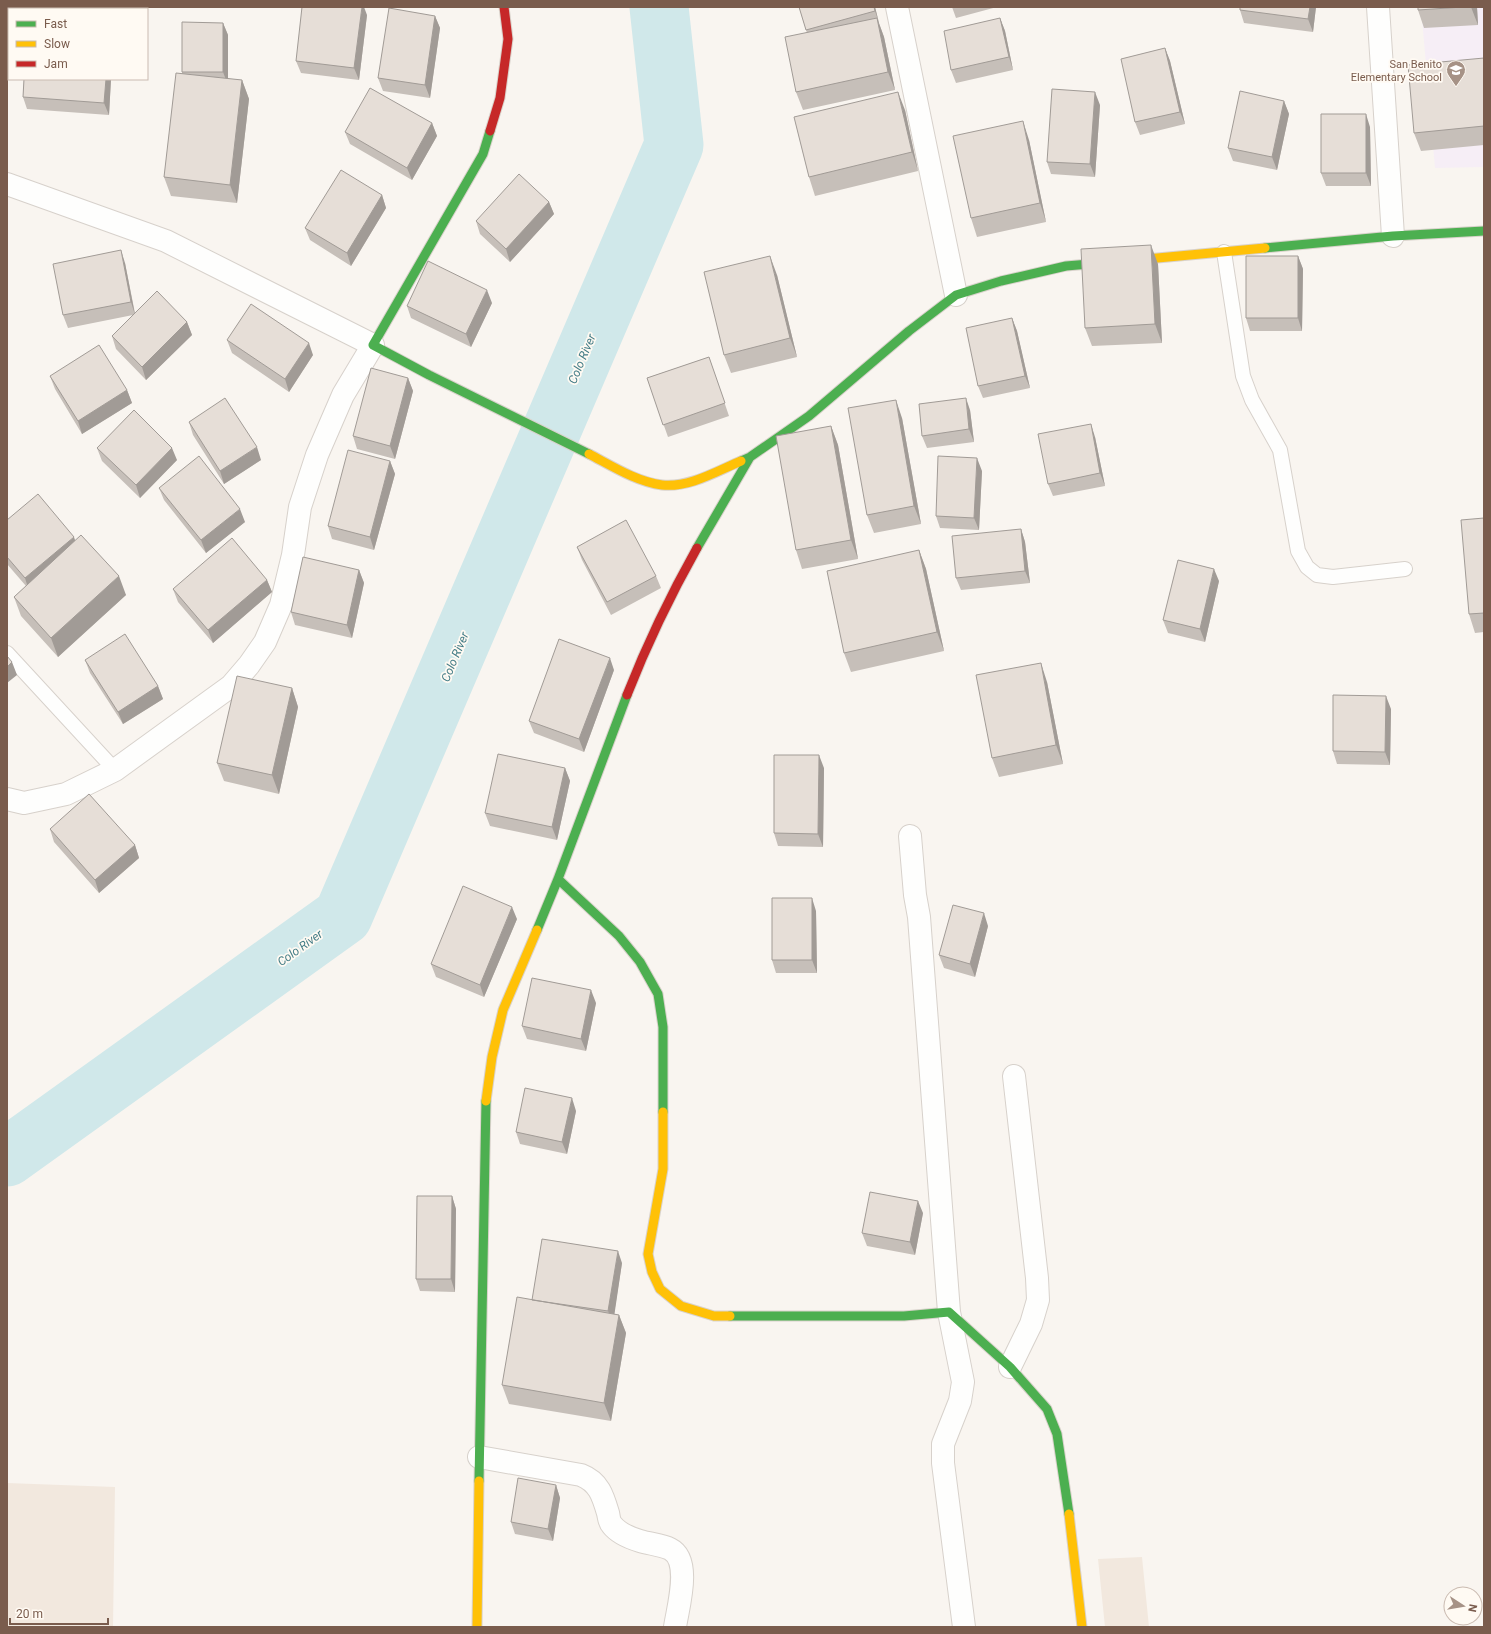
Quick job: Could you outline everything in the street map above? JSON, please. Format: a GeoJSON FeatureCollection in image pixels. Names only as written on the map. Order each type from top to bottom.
{"type":"FeatureCollection","features":[{"type":"Feature","properties":{"kind":"street"},"geometry":{"type":"LineString","coordinates":[[7,799],[24,803],[66,794],[115,770],[230,686],[249,665],[265,642],[281,605],[293,555],[300,507],[317,455],[343,395],[484,154],[500,98],[508,39],[504,7]]}},
{"type":"Feature","properties":{"kind":"street"},"geometry":{"type":"LineString","coordinates":[[897,7],[956,295]]}},
{"type":"Feature","properties":{"kind":"street"},"geometry":{"type":"LineString","coordinates":[[1378,7],[1393,236]]}},
{"type":"Feature","properties":{"kind":"street"},"geometry":{"type":"LineString","coordinates":[[7,184],[166,242],[373,344],[429,375],[639,479],[663,485],[686,483],[714,474],[750,457],[809,416],[909,331],[956,295],[1001,281],[1066,266],[1393,236],[1484,231]]}},
{"type":"Feature","properties":{"kind":"street"},"geometry":{"type":"LineString","coordinates":[[477,1627],[486,1105],[492,1057],[503,1010],[558,879],[605,749],[645,648],[673,591],[750,457]]}},
{"type":"Feature","properties":{"kind":"street"},"geometry":{"type":"LineString","coordinates":[[910,836],[915,895],[920,917],[949,1312],[963,1382],[960,1401],[943,1444],[943,1463],[964,1627]]}},
{"type":"Feature","properties":{"kind":"street"},"geometry":{"type":"LineString","coordinates":[[558,879],[619,936],[640,962],[658,994],[663,1027],[663,1169],[648,1254],[652,1272],[660,1289],[681,1306],[714,1316],[904,1316],[949,1312],[1010,1367],[1046,1409],[1057,1434],[1075,1554],[1082,1627]]}},
{"type":"Feature","properties":{"kind":"street"},"geometry":{"type":"LineString","coordinates":[[1010,1367],[1031,1324],[1038,1300],[1014,1076]]}},
{"type":"Feature","properties":{"kind":"street"},"geometry":{"type":"LineString","coordinates":[[479,1457],[581,1475],[590,1479],[598,1486],[604,1498],[610,1524],[619,1532],[632,1539],[671,1549],[680,1558],[683,1572],[675,1627]]}},
{"type":"Feature","properties":{"kind":"lane"},"geometry":{"type":"LineString","coordinates":[[1224,252],[1243,376],[1252,400],[1280,450],[1298,551],[1307,567],[1317,575],[1333,577],[1405,569]]}},
{"type":"Feature","properties":{"kind":"lane"},"geometry":{"type":"LineString","coordinates":[[7,653],[115,770]]}},
{"type":"Feature","properties":{"kind":"shaded area","name":"San Benito Elementary School"},"geometry":{"type":"Polygon","coordinates":[[[1421,7],[1484,7],[1484,167],[1435,168],[1421,7]]]}},
{"type":"Feature","properties":{"kind":"shaded area"},"geometry":{"type":"Polygon","coordinates":[[[7,1483],[115,1487],[113,1627],[7,1627],[7,1483]]]}},
{"type":"Feature","properties":{"kind":"shaded area"},"geometry":{"type":"Polygon","coordinates":[[[1142,1557],[1149,1627],[1105,1627],[1098,1559],[1142,1557]]]}},
{"type":"Feature","properties":{"kind":"building"},"geometry":{"type":"Polygon","coordinates":[[[302,7],[362,7],[354,68],[296,61],[302,7]]]}},
{"type":"Feature","properties":{"kind":"building"},"geometry":{"type":"Polygon","coordinates":[[[799,7],[874,7],[875,11],[806,30],[799,7]]]}},
{"type":"Feature","properties":{"kind":"building"},"geometry":{"type":"Polygon","coordinates":[[[1240,7],[1310,7],[1308,19],[1240,10],[1240,7]]]}},
{"type":"Feature","properties":{"kind":"building"},"geometry":{"type":"Polygon","coordinates":[[[1418,7],[1463,7],[1418,10],[1418,7]]]}},
{"type":"Feature","properties":{"kind":"building"},"geometry":{"type":"Polygon","coordinates":[[[389,8],[435,16],[425,85],[378,78],[389,8]]]}},
{"type":"Feature","properties":{"kind":"building"},"geometry":{"type":"Polygon","coordinates":[[[877,18],[888,72],[796,92],[785,37],[877,18]]]}},
{"type":"Feature","properties":{"kind":"building"},"geometry":{"type":"Polygon","coordinates":[[[1000,18],[1009,57],[951,70],[944,31],[1000,18]]]}},
{"type":"Feature","properties":{"kind":"building"},"geometry":{"type":"Polygon","coordinates":[[[182,22],[223,23],[223,72],[182,72],[182,22]]]}},
{"type":"Feature","properties":{"kind":"building"},"geometry":{"type":"Polygon","coordinates":[[[1165,48],[1180,112],[1135,122],[1121,59],[1165,48]]]}},
{"type":"Feature","properties":{"kind":"building"},"geometry":{"type":"Polygon","coordinates":[[[1484,58],[1484,126],[1414,133],[1408,65],[1484,58]]]}},
{"type":"Feature","properties":{"kind":"building"},"geometry":{"type":"Polygon","coordinates":[[[176,73],[242,80],[230,185],[164,177],[176,73]]]}},
{"type":"Feature","properties":{"kind":"building"},"geometry":{"type":"Polygon","coordinates":[[[24,80],[106,80],[104,103],[23,97],[24,80]]]}},
{"type":"Feature","properties":{"kind":"building"},"geometry":{"type":"Polygon","coordinates":[[[370,88],[432,123],[407,168],[345,132],[370,88]]]}},
{"type":"Feature","properties":{"kind":"building"},"geometry":{"type":"Polygon","coordinates":[[[1052,89],[1095,92],[1090,164],[1047,162],[1052,89]]]}},
{"type":"Feature","properties":{"kind":"building"},"geometry":{"type":"Polygon","coordinates":[[[1240,91],[1284,101],[1272,157],[1228,148],[1240,91]]]}},
{"type":"Feature","properties":{"kind":"building"},"geometry":{"type":"Polygon","coordinates":[[[898,92],[912,152],[809,177],[794,117],[898,92]]]}},
{"type":"Feature","properties":{"kind":"building"},"geometry":{"type":"Polygon","coordinates":[[[1321,114],[1366,114],[1366,173],[1321,173],[1321,114]]]}},
{"type":"Feature","properties":{"kind":"building"},"geometry":{"type":"Polygon","coordinates":[[[1023,121],[1040,203],[971,218],[953,136],[1023,121]]]}},
{"type":"Feature","properties":{"kind":"building"},"geometry":{"type":"Polygon","coordinates":[[[341,170],[382,195],[347,253],[305,228],[341,170]]]}},
{"type":"Feature","properties":{"kind":"building"},"geometry":{"type":"Polygon","coordinates":[[[519,174],[549,202],[506,249],[476,221],[519,174]]]}},
{"type":"Feature","properties":{"kind":"building"},"geometry":{"type":"Polygon","coordinates":[[[1151,245],[1155,324],[1085,328],[1081,249],[1151,245]]]}},
{"type":"Feature","properties":{"kind":"building"},"geometry":{"type":"Polygon","coordinates":[[[121,250],[131,302],[63,315],[53,264],[121,250]]]}},
{"type":"Feature","properties":{"kind":"building"},"geometry":{"type":"Polygon","coordinates":[[[770,256],[790,338],[724,355],[704,272],[770,256]]]}},
{"type":"Feature","properties":{"kind":"building"},"geometry":{"type":"Polygon","coordinates":[[[1246,256],[1298,256],[1298,318],[1246,318],[1246,256]]]}},
{"type":"Feature","properties":{"kind":"building"},"geometry":{"type":"Polygon","coordinates":[[[428,261],[487,290],[466,334],[407,306],[428,261]]]}},
{"type":"Feature","properties":{"kind":"building"},"geometry":{"type":"Polygon","coordinates":[[[157,291],[187,322],[142,367],[112,336],[157,291]]]}},
{"type":"Feature","properties":{"kind":"building"},"geometry":{"type":"Polygon","coordinates":[[[251,304],[309,343],[285,379],[227,340],[251,304]]]}},
{"type":"Feature","properties":{"kind":"building"},"geometry":{"type":"Polygon","coordinates":[[[1012,318],[1025,376],[978,386],[966,328],[1012,318]]]}},
{"type":"Feature","properties":{"kind":"building"},"geometry":{"type":"Polygon","coordinates":[[[99,345],[127,390],[78,421],[50,376],[99,345]]]}},
{"type":"Feature","properties":{"kind":"building"},"geometry":{"type":"Polygon","coordinates":[[[709,357],[725,403],[663,425],[647,378],[709,357]]]}},
{"type":"Feature","properties":{"kind":"building"},"geometry":{"type":"Polygon","coordinates":[[[371,368],[408,378],[390,446],[353,436],[371,368]]]}},
{"type":"Feature","properties":{"kind":"building"},"geometry":{"type":"Polygon","coordinates":[[[225,398],[257,447],[220,471],[189,422],[225,398]]]}},
{"type":"Feature","properties":{"kind":"building"},"geometry":{"type":"Polygon","coordinates":[[[966,398],[969,429],[922,436],[919,404],[966,398]]]}},
{"type":"Feature","properties":{"kind":"building"},"geometry":{"type":"Polygon","coordinates":[[[896,400],[914,506],[867,515],[848,408],[896,400]]]}},
{"type":"Feature","properties":{"kind":"building"},"geometry":{"type":"Polygon","coordinates":[[[134,410],[172,448],[136,485],[97,448],[134,410]]]}},
{"type":"Feature","properties":{"kind":"building"},"geometry":{"type":"Polygon","coordinates":[[[1091,424],[1100,473],[1048,484],[1038,434],[1091,424]]]}},
{"type":"Feature","properties":{"kind":"building"},"geometry":{"type":"Polygon","coordinates":[[[831,426],[851,540],[796,550],[776,436],[831,426]]]}},
{"type":"Feature","properties":{"kind":"building"},"geometry":{"type":"Polygon","coordinates":[[[348,450],[390,461],[370,537],[328,526],[348,450]]]}},
{"type":"Feature","properties":{"kind":"building"},"geometry":{"type":"Polygon","coordinates":[[[199,456],[240,509],[201,540],[159,488],[199,456]]]}},
{"type":"Feature","properties":{"kind":"building"},"geometry":{"type":"Polygon","coordinates":[[[938,456],[977,458],[974,518],[936,516],[938,456]]]}},
{"type":"Feature","properties":{"kind":"building"},"geometry":{"type":"Polygon","coordinates":[[[38,494],[74,537],[25,578],[7,557],[7,520],[38,494]]]}},
{"type":"Feature","properties":{"kind":"building"},"geometry":{"type":"Polygon","coordinates":[[[1484,518],[1484,613],[1469,614],[1461,520],[1484,518]]]}},
{"type":"Feature","properties":{"kind":"building"},"geometry":{"type":"Polygon","coordinates":[[[626,520],[656,576],[607,602],[577,547],[626,520]]]}},
{"type":"Feature","properties":{"kind":"building"},"geometry":{"type":"Polygon","coordinates":[[[1021,529],[1025,571],[956,578],[952,536],[1021,529]]]}},
{"type":"Feature","properties":{"kind":"building"},"geometry":{"type":"Polygon","coordinates":[[[81,535],[119,576],[51,638],[14,597],[81,535]]]}},
{"type":"Feature","properties":{"kind":"building"},"geometry":{"type":"Polygon","coordinates":[[[232,538],[267,580],[208,630],[173,589],[232,538]]]}},
{"type":"Feature","properties":{"kind":"building"},"geometry":{"type":"Polygon","coordinates":[[[919,550],[937,632],[844,653],[827,571],[919,550]]]}},
{"type":"Feature","properties":{"kind":"building"},"geometry":{"type":"Polygon","coordinates":[[[303,557],[359,570],[347,625],[291,612],[303,557]]]}},
{"type":"Feature","properties":{"kind":"building"},"geometry":{"type":"Polygon","coordinates":[[[1178,560],[1214,569],[1200,629],[1163,620],[1178,560]]]}},
{"type":"Feature","properties":{"kind":"building"},"geometry":{"type":"Polygon","coordinates":[[[125,634],[158,686],[118,712],[85,660],[125,634]]]}},
{"type":"Feature","properties":{"kind":"building"},"geometry":{"type":"Polygon","coordinates":[[[559,639],[610,658],[579,739],[529,721],[559,639]]]}},
{"type":"Feature","properties":{"kind":"building"},"geometry":{"type":"Polygon","coordinates":[[[7,656],[12,662],[7,667],[7,656]]]}},
{"type":"Feature","properties":{"kind":"building"},"geometry":{"type":"Polygon","coordinates":[[[1041,663],[1056,745],[992,758],[976,675],[1041,663]]]}},
{"type":"Feature","properties":{"kind":"building"},"geometry":{"type":"Polygon","coordinates":[[[237,676],[292,688],[272,775],[217,763],[237,676]]]}},
{"type":"Feature","properties":{"kind":"building"},"geometry":{"type":"Polygon","coordinates":[[[1333,695],[1386,696],[1385,752],[1333,751],[1333,695]]]}},
{"type":"Feature","properties":{"kind":"building"},"geometry":{"type":"Polygon","coordinates":[[[498,754],[565,768],[552,827],[485,813],[498,754]]]}},
{"type":"Feature","properties":{"kind":"building"},"geometry":{"type":"Polygon","coordinates":[[[774,755],[819,755],[818,834],[774,833],[774,755]]]}},
{"type":"Feature","properties":{"kind":"building"},"geometry":{"type":"Polygon","coordinates":[[[89,794],[135,845],[95,880],[50,829],[89,794]]]}},
{"type":"Feature","properties":{"kind":"building"},"geometry":{"type":"Polygon","coordinates":[[[463,886],[512,907],[480,985],[431,964],[463,886]]]}},
{"type":"Feature","properties":{"kind":"building"},"geometry":{"type":"Polygon","coordinates":[[[772,898],[812,898],[812,960],[772,960],[772,898]]]}},
{"type":"Feature","properties":{"kind":"building"},"geometry":{"type":"Polygon","coordinates":[[[953,905],[984,913],[970,964],[939,955],[953,905]]]}},
{"type":"Feature","properties":{"kind":"building"},"geometry":{"type":"Polygon","coordinates":[[[532,978],[591,990],[581,1039],[522,1026],[532,978]]]}},
{"type":"Feature","properties":{"kind":"building"},"geometry":{"type":"Polygon","coordinates":[[[525,1088],[572,1098],[562,1142],[516,1132],[525,1088]]]}},
{"type":"Feature","properties":{"kind":"building"},"geometry":{"type":"Polygon","coordinates":[[[870,1192],[918,1201],[910,1242],[862,1233],[870,1192]]]}},
{"type":"Feature","properties":{"kind":"building"},"geometry":{"type":"Polygon","coordinates":[[[417,1196],[452,1196],[451,1279],[416,1279],[417,1196]]]}},
{"type":"Feature","properties":{"kind":"building"},"geometry":{"type":"Polygon","coordinates":[[[542,1239],[618,1251],[608,1311],[532,1300],[542,1239]]]}},
{"type":"Feature","properties":{"kind":"building"},"geometry":{"type":"Polygon","coordinates":[[[517,1297],[619,1315],[604,1403],[502,1385],[517,1297]]]}},
{"type":"Feature","properties":{"kind":"building"},"geometry":{"type":"Polygon","coordinates":[[[518,1478],[556,1485],[548,1529],[511,1522],[518,1478]]]}},
{"type":"Feature","properties":{"kind":"waterway","name":"Colo River"},"geometry":{"type":"LineString","coordinates":[[7,1157],[343,916],[674,145],[659,7]]}},
{"type":"Feature","properties":{"kind":"traffic: fast"},"geometry":{"type":"LineString","coordinates":[[490,131],[483,154],[373,345],[429,375],[589,454]]}},
{"type":"Feature","properties":{"kind":"traffic: fast"},"geometry":{"type":"LineString","coordinates":[[1265,248],[1393,236],[1484,231]]}},
{"type":"Feature","properties":{"kind":"traffic: fast"},"geometry":{"type":"LineString","coordinates":[[741,461],[750,457],[809,416],[909,331],[956,295],[1001,281],[1066,266],[1136,260]]}},
{"type":"Feature","properties":{"kind":"traffic: fast"},"geometry":{"type":"LineString","coordinates":[[697,548],[750,457]]}},
{"type":"Feature","properties":{"kind":"traffic: fast"},"geometry":{"type":"LineString","coordinates":[[537,930],[558,879],[627,695]]}},
{"type":"Feature","properties":{"kind":"traffic: fast"},"geometry":{"type":"LineString","coordinates":[[558,879],[619,936],[640,962],[658,994],[663,1027],[663,1112]]}},
{"type":"Feature","properties":{"kind":"traffic: fast"},"geometry":{"type":"LineString","coordinates":[[479,1481],[486,1101]]}},
{"type":"Feature","properties":{"kind":"traffic: fast"},"geometry":{"type":"LineString","coordinates":[[730,1316],[904,1316],[949,1312],[1010,1367],[1047,1409],[1057,1434],[1069,1514]]}},
{"type":"Feature","properties":{"kind":"traffic: slow"},"geometry":{"type":"LineString","coordinates":[[1136,260],[1265,248]]}},
{"type":"Feature","properties":{"kind":"traffic: slow"},"geometry":{"type":"LineString","coordinates":[[589,454],[643,481],[662,485],[682,484],[703,478],[741,461]]}},
{"type":"Feature","properties":{"kind":"traffic: slow"},"geometry":{"type":"LineString","coordinates":[[486,1101],[492,1057],[503,1010],[537,930]]}},
{"type":"Feature","properties":{"kind":"traffic: slow"},"geometry":{"type":"LineString","coordinates":[[663,1112],[663,1169],[648,1254],[652,1272],[660,1289],[681,1306],[714,1316],[730,1316]]}},
{"type":"Feature","properties":{"kind":"traffic: slow"},"geometry":{"type":"LineString","coordinates":[[477,1627],[479,1481]]}},
{"type":"Feature","properties":{"kind":"traffic: slow"},"geometry":{"type":"LineString","coordinates":[[1069,1514],[1082,1627]]}},
{"type":"Feature","properties":{"kind":"traffic: jam"},"geometry":{"type":"LineString","coordinates":[[490,131],[500,98],[508,39],[504,7]]}},
{"type":"Feature","properties":{"kind":"traffic: jam"},"geometry":{"type":"LineString","coordinates":[[627,695],[659,620],[697,548]]}},
{"type":"Feature","properties":{"kind":"place","name":"San Benito Elementary School"},"geometry":{"type":"Point","coordinates":[1456,87]}}]}
